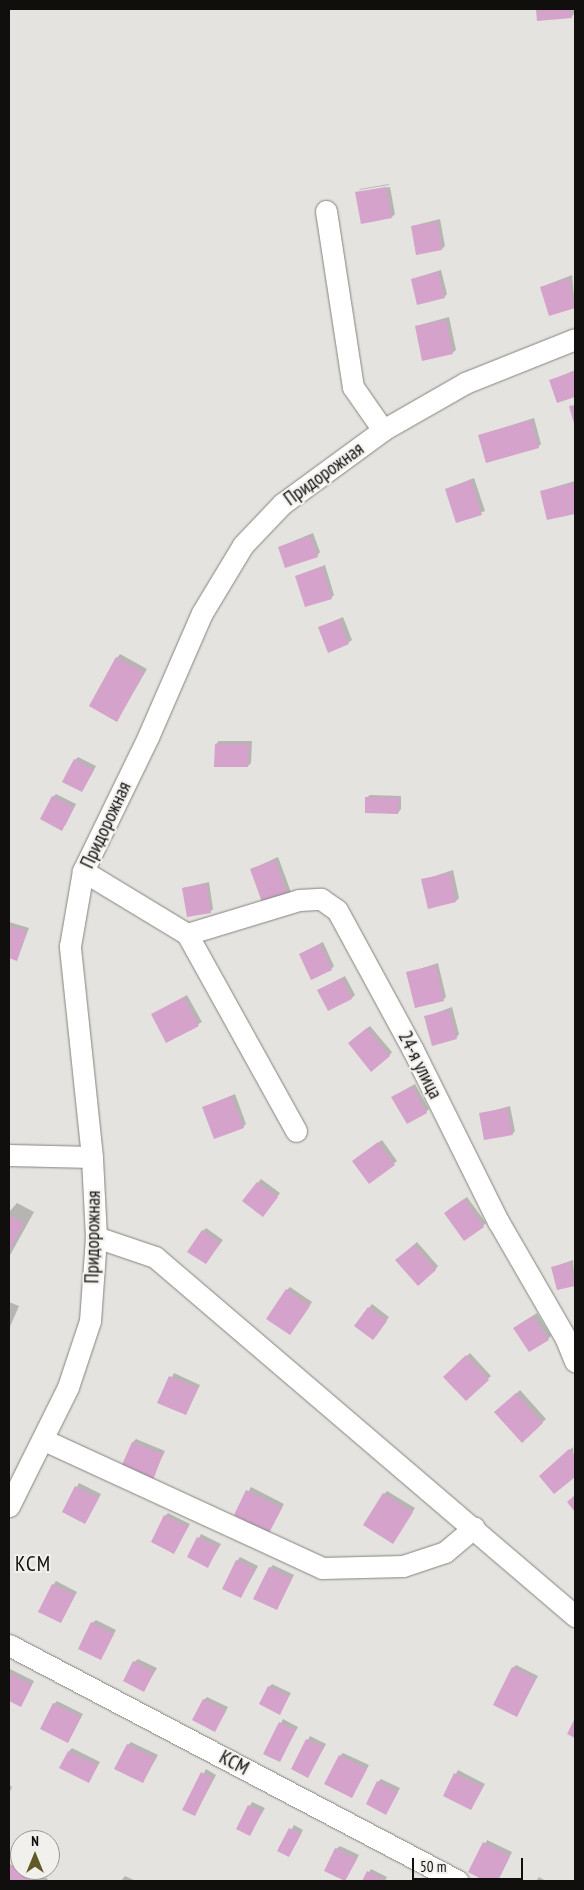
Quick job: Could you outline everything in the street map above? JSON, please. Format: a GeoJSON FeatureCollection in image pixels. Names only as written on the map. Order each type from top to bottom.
{"type":"FeatureCollection","features":[{"type":"Feature","properties":{"kind":"street"},"geometry":{"type":"LineString","coordinates":[[326,211],[353,387],[383,430]]}},
{"type":"Feature","properties":{"kind":"street","name":"Придорожная"},"geometry":{"type":"LineString","coordinates":[[9,1506],[44,1440],[68,1387],[90,1321],[96,1237],[92,1157],[70,946],[83,871],[148,737],[202,613],[243,545],[282,504],[383,430],[465,383],[575,339]]}},
{"type":"Feature","properties":{"kind":"street"},"geometry":{"type":"LineString","coordinates":[[83,871],[186,934],[296,1131]]}},
{"type":"Feature","properties":{"kind":"street","name":"24-я улица"},"geometry":{"type":"LineString","coordinates":[[186,934],[299,900],[321,899],[337,910],[413,1050],[498,1221],[566,1339],[575,1362]]}},
{"type":"Feature","properties":{"kind":"street"},"geometry":{"type":"LineString","coordinates":[[9,1155],[92,1157]]}},
{"type":"Feature","properties":{"kind":"street"},"geometry":{"type":"LineString","coordinates":[[96,1237],[155,1256],[575,1616]]}},
{"type":"Feature","properties":{"kind":"street"},"geometry":{"type":"LineString","coordinates":[[44,1440],[322,1568],[403,1566],[445,1552],[474,1528]]}},
{"type":"Feature","properties":{"kind":"street","name":"КСМ"},"geometry":{"type":"LineString","coordinates":[[9,1645],[458,1881]]}},
{"type":"Feature","properties":{"kind":"building"},"geometry":{"type":"Polygon","coordinates":[[[536,9],[571,9],[572,18],[537,21],[536,9]]]}},
{"type":"Feature","properties":{"kind":"building"},"geometry":{"type":"Polygon","coordinates":[[[386,187],[392,218],[361,224],[355,192],[386,187]]]}},
{"type":"Feature","properties":{"kind":"building"},"geometry":{"type":"Polygon","coordinates":[[[437,222],[442,250],[416,255],[411,226],[437,222]]]}},
{"type":"Feature","properties":{"kind":"building"},"geometry":{"type":"Polygon","coordinates":[[[438,272],[445,298],[417,305],[411,279],[438,272]]]}},
{"type":"Feature","properties":{"kind":"building"},"geometry":{"type":"Polygon","coordinates":[[[569,278],[575,308],[549,316],[540,287],[569,278]]]}},
{"type":"Feature","properties":{"kind":"building"},"geometry":{"type":"Polygon","coordinates":[[[446,320],[453,354],[422,361],[415,326],[446,320]]]}},
{"type":"Feature","properties":{"kind":"building"},"geometry":{"type":"Polygon","coordinates":[[[575,371],[575,397],[557,403],[549,380],[575,371]]]}},
{"type":"Feature","properties":{"kind":"building"},"geometry":{"type":"Polygon","coordinates":[[[575,405],[575,427],[569,406],[575,405]]]}},
{"type":"Feature","properties":{"kind":"building"},"geometry":{"type":"Polygon","coordinates":[[[531,420],[539,448],[486,463],[478,435],[531,420]]]}},
{"type":"Feature","properties":{"kind":"building"},"geometry":{"type":"Polygon","coordinates":[[[471,480],[482,515],[456,523],[445,489],[471,480]]]}},
{"type":"Feature","properties":{"kind":"building"},"geometry":{"type":"Polygon","coordinates":[[[575,483],[575,514],[547,520],[540,491],[575,483]]]}},
{"type":"Feature","properties":{"kind":"building"},"geometry":{"type":"Polygon","coordinates":[[[310,536],[318,557],[285,568],[278,547],[310,536]]]}},
{"type":"Feature","properties":{"kind":"building"},"geometry":{"type":"Polygon","coordinates":[[[322,567],[332,599],[305,607],[295,576],[322,567]]]}},
{"type":"Feature","properties":{"kind":"building"},"geometry":{"type":"Polygon","coordinates":[[[339,619],[349,644],[328,653],[318,627],[339,619]]]}},
{"type":"Feature","properties":{"kind":"building"},"geometry":{"type":"Polygon","coordinates":[[[116,657],[144,672],[117,722],[89,706],[116,657]]]}},
{"type":"Feature","properties":{"kind":"building"},"geometry":{"type":"Polygon","coordinates":[[[215,744],[249,744],[248,767],[214,767],[215,744]]]}},
{"type":"Feature","properties":{"kind":"building"},"geometry":{"type":"Polygon","coordinates":[[[74,759],[94,770],[82,792],[62,782],[74,759]]]}},
{"type":"Feature","properties":{"kind":"building"},"geometry":{"type":"Polygon","coordinates":[[[52,796],[74,807],[62,831],[40,819],[52,796]]]}},
{"type":"Feature","properties":{"kind":"building"},"geometry":{"type":"Polygon","coordinates":[[[365,797],[399,798],[398,814],[365,813],[365,797]]]}},
{"type":"Feature","properties":{"kind":"building"},"geometry":{"type":"Polygon","coordinates":[[[275,860],[288,896],[263,905],[250,869],[275,860]]]}},
{"type":"Feature","properties":{"kind":"building"},"geometry":{"type":"Polygon","coordinates":[[[450,873],[456,902],[428,909],[421,879],[450,873]]]}},
{"type":"Feature","properties":{"kind":"building"},"geometry":{"type":"Polygon","coordinates":[[[206,884],[211,913],[187,917],[182,888],[206,884]]]}},
{"type":"Feature","properties":{"kind":"building"},"geometry":{"type":"Polygon","coordinates":[[[9,926],[27,931],[17,961],[9,958],[9,926]]]}},
{"type":"Feature","properties":{"kind":"building"},"geometry":{"type":"Polygon","coordinates":[[[320,944],[332,970],[311,980],[299,954],[320,944]]]}},
{"type":"Feature","properties":{"kind":"building"},"geometry":{"type":"Polygon","coordinates":[[[435,965],[444,1001],[415,1008],[406,972],[435,965]]]}},
{"type":"Feature","properties":{"kind":"building"},"geometry":{"type":"Polygon","coordinates":[[[342,978],[352,999],[328,1011],[317,990],[342,978]]]}},
{"type":"Feature","properties":{"kind":"building"},"geometry":{"type":"Polygon","coordinates":[[[184,997],[199,1026],[166,1043],[151,1014],[184,997]]]}},
{"type":"Feature","properties":{"kind":"building"},"geometry":{"type":"Polygon","coordinates":[[[449,1010],[457,1039],[432,1046],[424,1016],[449,1010]]]}},
{"type":"Feature","properties":{"kind":"building"},"geometry":{"type":"Polygon","coordinates":[[[367,1028],[390,1056],[371,1072],[348,1043],[367,1028]]]}},
{"type":"Feature","properties":{"kind":"building"},"geometry":{"type":"Polygon","coordinates":[[[412,1086],[427,1113],[407,1124],[391,1097],[412,1086]]]}},
{"type":"Feature","properties":{"kind":"building"},"geometry":{"type":"Polygon","coordinates":[[[231,1096],[244,1128],[214,1139],[202,1107],[231,1096]]]}},
{"type":"Feature","properties":{"kind":"building"},"geometry":{"type":"Polygon","coordinates":[[[507,1108],[513,1135],[484,1140],[479,1113],[507,1108]]]}},
{"type":"Feature","properties":{"kind":"building"},"geometry":{"type":"Polygon","coordinates":[[[378,1142],[395,1165],[369,1184],[352,1161],[378,1142]]]}},
{"type":"Feature","properties":{"kind":"building"},"geometry":{"type":"Polygon","coordinates":[[[257,1182],[278,1197],[263,1217],[242,1201],[257,1182]]]}},
{"type":"Feature","properties":{"kind":"building"},"geometry":{"type":"Polygon","coordinates":[[[464,1199],[484,1227],[464,1241],[444,1213],[464,1199]]]}},
{"type":"Feature","properties":{"kind":"building"},"geometry":{"type":"Polygon","coordinates":[[[9,1215],[24,1223],[9,1252],[9,1215]]]}},
{"type":"Feature","properties":{"kind":"building"},"geometry":{"type":"Polygon","coordinates":[[[202,1230],[220,1243],[206,1264],[187,1252],[202,1230]]]}},
{"type":"Feature","properties":{"kind":"building"},"geometry":{"type":"Polygon","coordinates":[[[414,1245],[436,1270],[418,1286],[395,1260],[414,1245]]]}},
{"type":"Feature","properties":{"kind":"building"},"geometry":{"type":"Polygon","coordinates":[[[570,1262],[575,1286],[557,1290],[551,1267],[570,1262]]]}},
{"type":"Feature","properties":{"kind":"building"},"geometry":{"type":"Polygon","coordinates":[[[286,1289],[310,1306],[290,1335],[266,1319],[286,1289]]]}},
{"type":"Feature","properties":{"kind":"building"},"geometry":{"type":"Polygon","coordinates":[[[368,1307],[387,1321],[373,1340],[354,1326],[368,1307]]]}},
{"type":"Feature","properties":{"kind":"building"},"geometry":{"type":"Polygon","coordinates":[[[533,1316],[549,1340],[529,1352],[513,1328],[533,1316]]]}},
{"type":"Feature","properties":{"kind":"building"},"geometry":{"type":"Polygon","coordinates":[[[466,1355],[489,1380],[466,1401],[443,1377],[466,1355]]]}},
{"type":"Feature","properties":{"kind":"building"},"geometry":{"type":"Polygon","coordinates":[[[169,1376],[198,1388],[186,1415],[157,1403],[169,1376]]]}},
{"type":"Feature","properties":{"kind":"building"},"geometry":{"type":"Polygon","coordinates":[[[516,1393],[543,1423],[522,1443],[494,1412],[516,1393]]]}},
{"type":"Feature","properties":{"kind":"building"},"geometry":{"type":"Polygon","coordinates":[[[132,1442],[163,1454],[153,1480],[121,1467],[132,1442]]]}},
{"type":"Feature","properties":{"kind":"building"},"geometry":{"type":"Polygon","coordinates":[[[569,1449],[575,1456],[575,1477],[554,1494],[539,1476],[569,1449]]]}},
{"type":"Feature","properties":{"kind":"building"},"geometry":{"type":"Polygon","coordinates":[[[75,1486],[99,1498],[85,1524],[62,1512],[75,1486]]]}},
{"type":"Feature","properties":{"kind":"building"},"geometry":{"type":"Polygon","coordinates":[[[246,1490],[282,1508],[269,1533],[234,1515],[246,1490]]]}},
{"type":"Feature","properties":{"kind":"building"},"geometry":{"type":"Polygon","coordinates":[[[383,1493],[413,1512],[393,1544],[363,1525],[383,1493]]]}},
{"type":"Feature","properties":{"kind":"building"},"geometry":{"type":"Polygon","coordinates":[[[575,1495],[575,1512],[567,1502],[575,1495]]]}},
{"type":"Feature","properties":{"kind":"building"},"geometry":{"type":"Polygon","coordinates":[[[164,1515],[188,1527],[174,1554],[151,1542],[164,1515]]]}},
{"type":"Feature","properties":{"kind":"building"},"geometry":{"type":"Polygon","coordinates":[[[197,1537],[218,1547],[208,1568],[187,1557],[197,1537]]]}},
{"type":"Feature","properties":{"kind":"building"},"geometry":{"type":"Polygon","coordinates":[[[236,1560],[255,1569],[241,1598],[222,1589],[236,1560]]]}},
{"type":"Feature","properties":{"kind":"building"},"geometry":{"type":"Polygon","coordinates":[[[269,1567],[292,1579],[277,1610],[253,1599],[269,1567]]]}},
{"type":"Feature","properties":{"kind":"building"},"geometry":{"type":"Polygon","coordinates":[[[52,1584],[75,1595],[61,1623],[38,1612],[52,1584]]]}},
{"type":"Feature","properties":{"kind":"building"},"geometry":{"type":"Polygon","coordinates":[[[91,1622],[114,1634],[101,1660],[78,1649],[91,1622]]]}},
{"type":"Feature","properties":{"kind":"building"},"geometry":{"type":"Polygon","coordinates":[[[133,1661],[154,1672],[144,1692],[123,1681],[133,1661]]]}},
{"type":"Feature","properties":{"kind":"building"},"geometry":{"type":"Polygon","coordinates":[[[512,1667],[536,1679],[517,1717],[493,1705],[512,1667]]]}},
{"type":"Feature","properties":{"kind":"building"},"geometry":{"type":"Polygon","coordinates":[[[9,1673],[32,1685],[21,1707],[9,1701],[9,1673]]]}},
{"type":"Feature","properties":{"kind":"building"},"geometry":{"type":"Polygon","coordinates":[[[268,1686],[289,1696],[280,1715],[259,1704],[268,1686]]]}},
{"type":"Feature","properties":{"kind":"building"},"geometry":{"type":"Polygon","coordinates":[[[203,1699],[226,1711],[215,1732],[192,1720],[203,1699]]]}},
{"type":"Feature","properties":{"kind":"building"},"geometry":{"type":"Polygon","coordinates":[[[53,1703],[81,1717],[68,1743],[40,1729],[53,1703]]]}},
{"type":"Feature","properties":{"kind":"building"},"geometry":{"type":"Polygon","coordinates":[[[575,1718],[575,1738],[567,1734],[575,1718]]]}},
{"type":"Feature","properties":{"kind":"building"},"geometry":{"type":"Polygon","coordinates":[[[279,1722],[296,1730],[280,1762],[263,1754],[279,1722]]]}},
{"type":"Feature","properties":{"kind":"building"},"geometry":{"type":"Polygon","coordinates":[[[306,1739],[324,1747],[308,1778],[291,1769],[306,1739]]]}},
{"type":"Feature","properties":{"kind":"building"},"geometry":{"type":"Polygon","coordinates":[[[127,1744],[155,1758],[143,1783],[114,1769],[127,1744]]]}},
{"type":"Feature","properties":{"kind":"building"},"geometry":{"type":"Polygon","coordinates":[[[68,1751],[98,1765],[89,1783],[59,1768],[68,1751]]]}},
{"type":"Feature","properties":{"kind":"building"},"geometry":{"type":"Polygon","coordinates":[[[339,1755],[367,1769],[352,1798],[324,1784],[339,1755]]]}},
{"type":"Feature","properties":{"kind":"building"},"geometry":{"type":"Polygon","coordinates":[[[201,1772],[213,1778],[195,1816],[182,1810],[201,1772]]]}},
{"type":"Feature","properties":{"kind":"building"},"geometry":{"type":"Polygon","coordinates":[[[454,1773],[483,1787],[471,1810],[443,1796],[454,1773]]]}},
{"type":"Feature","properties":{"kind":"building"},"geometry":{"type":"Polygon","coordinates":[[[377,1781],[398,1792],[386,1815],[366,1804],[377,1781]]]}},
{"type":"Feature","properties":{"kind":"building"},"geometry":{"type":"Polygon","coordinates":[[[248,1805],[262,1812],[250,1836],[236,1829],[248,1805]]]}},
{"type":"Feature","properties":{"kind":"building"},"geometry":{"type":"Polygon","coordinates":[[[289,1828],[301,1834],[289,1857],[277,1851],[289,1828]]]}},
{"type":"Feature","properties":{"kind":"building"},"geometry":{"type":"Polygon","coordinates":[[[483,1842],[510,1856],[497,1881],[485,1881],[468,1872],[483,1842]]]}},
{"type":"Feature","properties":{"kind":"building"},"geometry":{"type":"Polygon","coordinates":[[[335,1848],[357,1859],[345,1881],[324,1871],[335,1848]]]}},
{"type":"Feature","properties":{"kind":"building"},"geometry":{"type":"Polygon","coordinates":[[[10,1864],[10,1880],[44,1881],[9,1881],[10,1864]]]}},
{"type":"Feature","properties":{"kind":"building"},"geometry":{"type":"Polygon","coordinates":[[[367,1871],[386,1881],[362,1881],[367,1871]]]}},
{"type":"Feature","properties":{"kind":"district","name":"КСМ"},"geometry":{"type":"Point","coordinates":[33,1564]}}]}
